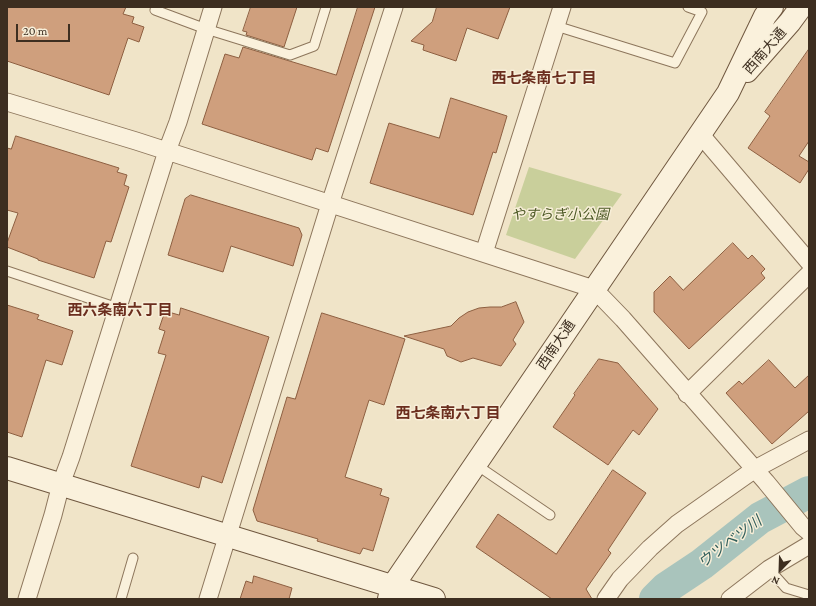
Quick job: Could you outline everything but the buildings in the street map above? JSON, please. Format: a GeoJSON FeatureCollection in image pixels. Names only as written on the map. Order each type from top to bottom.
{"type":"FeatureCollection","features":[{"type":"Feature","properties":{"kind":"street"},"geometry":{"type":"LineString","coordinates":[[27,599],[61,484],[71,457],[167,151],[178,122],[213,7]]}},
{"type":"Feature","properties":{"kind":"street"},"geometry":{"type":"LineString","coordinates":[[208,599],[330,204],[394,7]]}},
{"type":"Feature","properties":{"kind":"street"},"geometry":{"type":"LineString","coordinates":[[484,253],[562,7]]}},
{"type":"Feature","properties":{"kind":"street","name":"西南大通"},"geometry":{"type":"LineString","coordinates":[[391,593],[594,289],[701,135],[728,93],[765,16],[772,7]]}},
{"type":"Feature","properties":{"kind":"street","name":"西南大通"},"geometry":{"type":"LineString","coordinates":[[728,93],[790,22],[801,7]]}},
{"type":"Feature","properties":{"kind":"street"},"geometry":{"type":"LineString","coordinates":[[7,102],[167,151],[594,289],[623,319],[687,394],[755,469],[806,530]]}},
{"type":"Feature","properties":{"kind":"street"},"geometry":{"type":"LineString","coordinates":[[701,135],[809,262]]}},
{"type":"Feature","properties":{"kind":"street"},"geometry":{"type":"LineString","coordinates":[[687,394],[809,274]]}},
{"type":"Feature","properties":{"kind":"street"},"geometry":{"type":"LineString","coordinates":[[606,599],[620,579],[650,548],[677,524],[755,469],[809,440]]}},
{"type":"Feature","properties":{"kind":"street"},"geometry":{"type":"LineString","coordinates":[[7,468],[228,535],[391,593],[434,599]]}},
{"type":"Feature","properties":{"kind":"street"},"geometry":{"type":"LineString","coordinates":[[732,598],[769,569],[809,545]]}},
{"type":"Feature","properties":{"kind":"lane"},"geometry":{"type":"LineString","coordinates":[[156,7],[155,10],[206,29],[290,55],[314,46],[326,7]]}},
{"type":"Feature","properties":{"kind":"lane"},"geometry":{"type":"LineString","coordinates":[[556,26],[675,63],[702,12],[688,7]]}},
{"type":"Feature","properties":{"kind":"lane"},"geometry":{"type":"LineString","coordinates":[[7,271],[118,308]]}},
{"type":"Feature","properties":{"kind":"lane"},"geometry":{"type":"LineString","coordinates":[[476,464],[550,515]]}},
{"type":"Feature","properties":{"kind":"lane"},"geometry":{"type":"LineString","coordinates":[[121,599],[134,558]]}},
{"type":"Feature","properties":{"kind":"lane"},"geometry":{"type":"LineString","coordinates":[[769,569],[786,588],[809,595]]}},
{"type":"Feature","properties":{"kind":"green space","name":"やすらぎ小公園"},"geometry":{"type":"Polygon","coordinates":[[[529,167],[622,194],[575,259],[506,235],[529,167]]]}},
{"type":"Feature","properties":{"kind":"waterway","name":"ウツベツ川"},"geometry":{"type":"LineString","coordinates":[[655,599],[666,588],[702,564],[760,518],[809,492]]}},
{"type":"Feature","properties":{"kind":"district","name":"西七条南七丁目"},"geometry":{"type":"Point","coordinates":[544,78]}},
{"type":"Feature","properties":{"kind":"district","name":"西六条南六丁目"},"geometry":{"type":"Point","coordinates":[120,310]}},
{"type":"Feature","properties":{"kind":"district","name":"西七条南六丁目"},"geometry":{"type":"Point","coordinates":[448,413]}}]}
